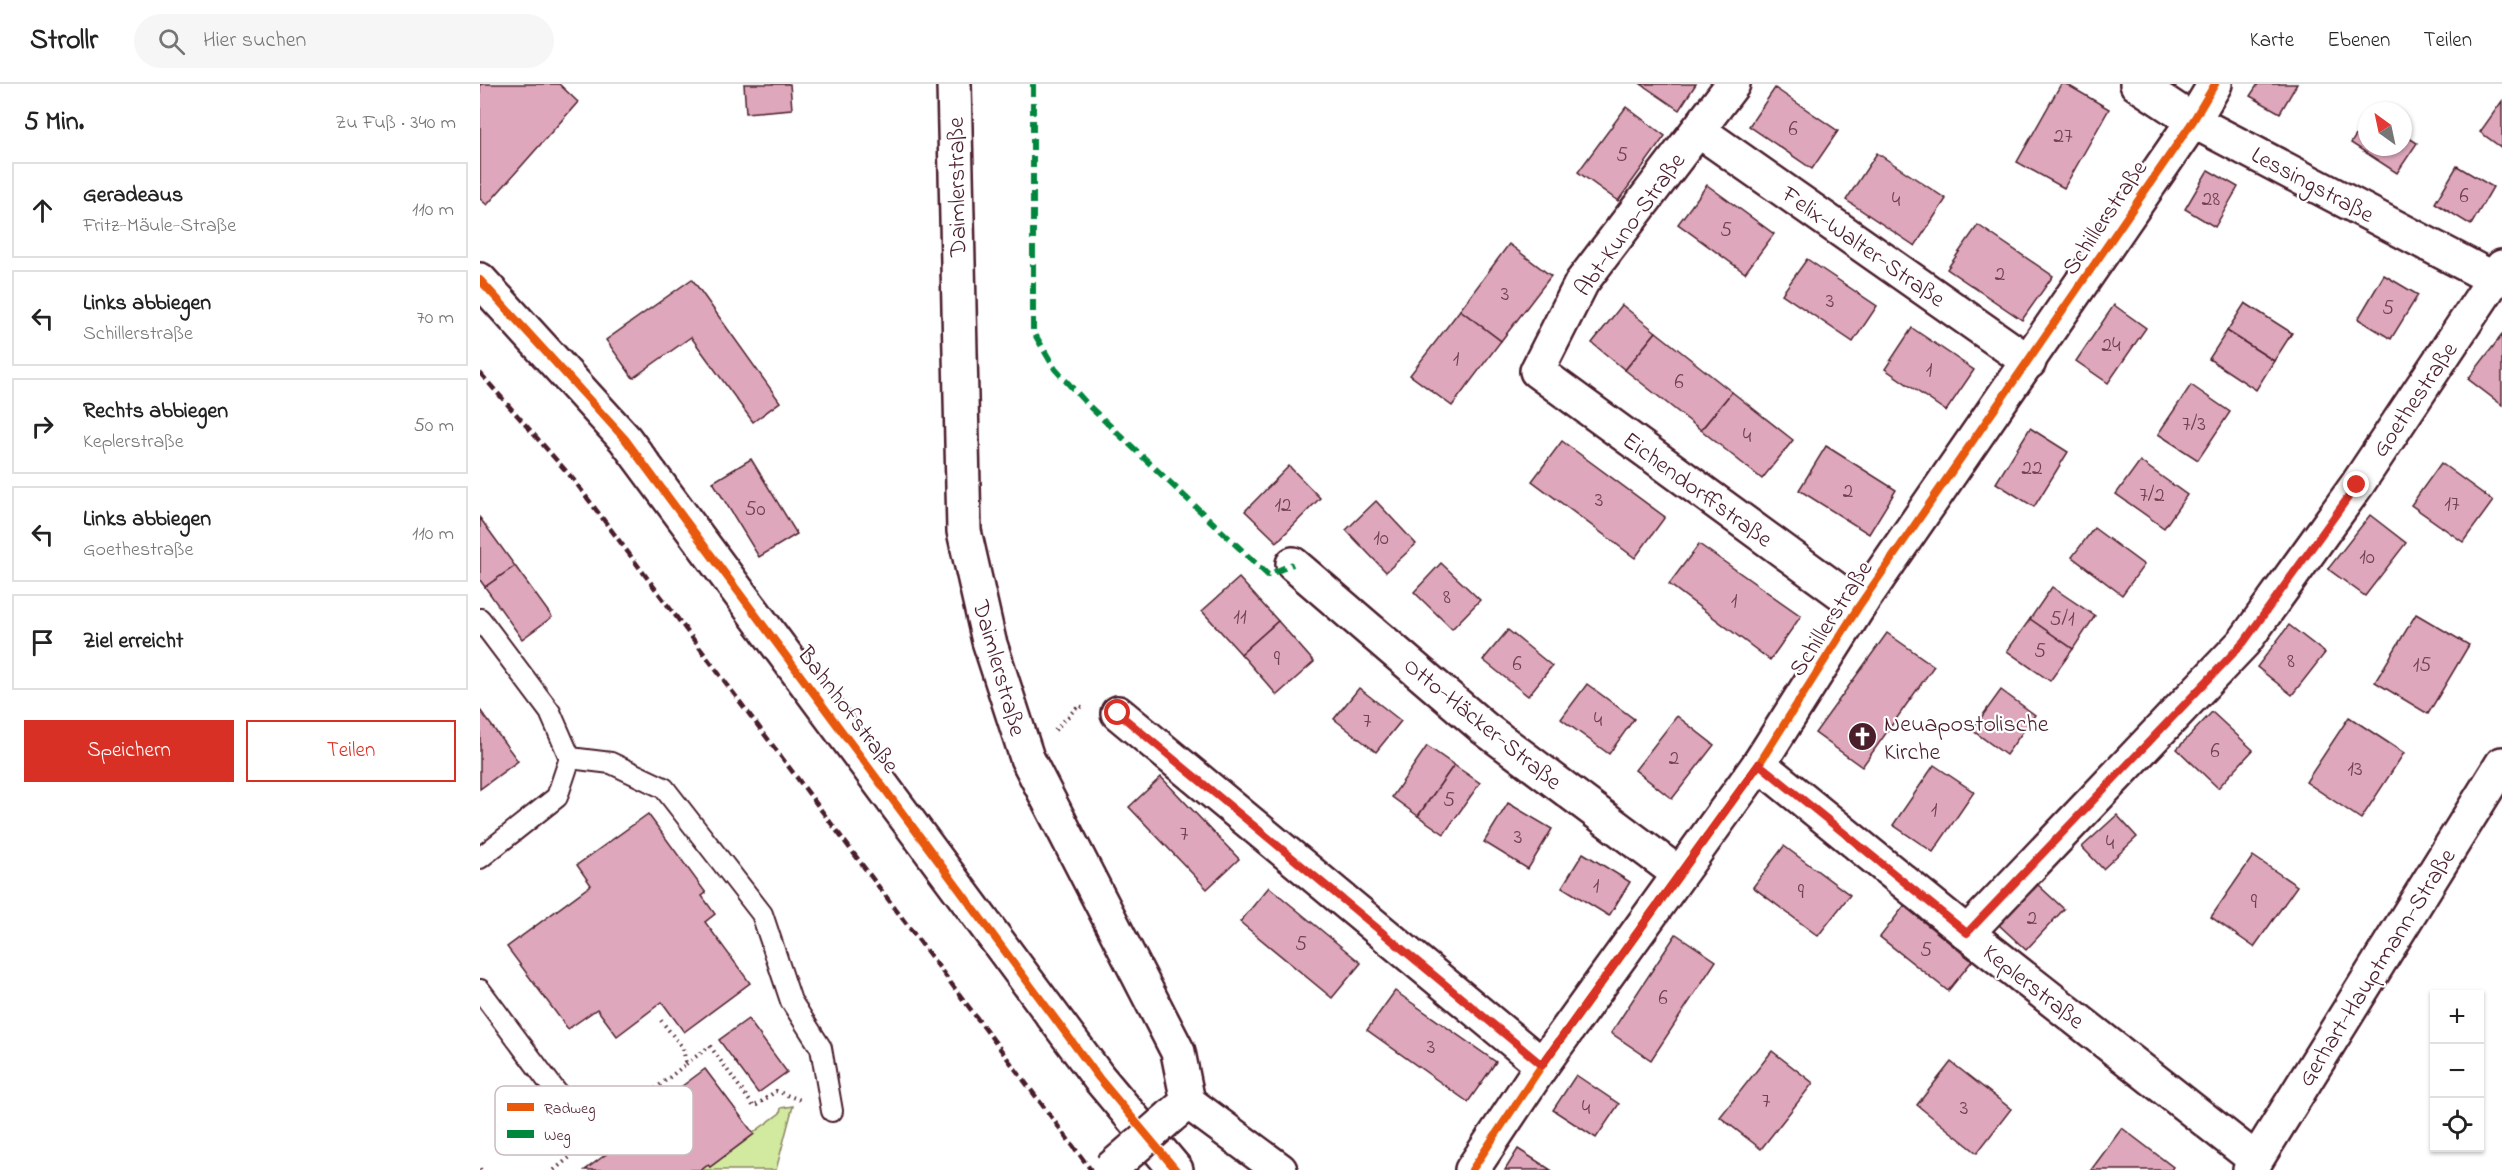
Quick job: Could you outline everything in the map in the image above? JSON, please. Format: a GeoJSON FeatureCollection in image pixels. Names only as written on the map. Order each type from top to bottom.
{"type":"FeatureCollection","features":[{"type":"Feature","properties":{"kind":"street","name":"Daimlerstraße"},"geometry":{"type":"LineString","coordinates":[[954,84],[964,531],[989,641],[1027,758],[1178,1052],[1179,1109]]}},
{"type":"Feature","properties":{"kind":"street","name":"Abt-Kuno-Straße"},"geometry":{"type":"LineString","coordinates":[[1537,371],[1582,282],[1733,84]]}},
{"type":"Feature","properties":{"kind":"street","name":"Lessingstraße"},"geometry":{"type":"LineString","coordinates":[[2137,84],[2193,121],[2498,273]]}},
{"type":"Feature","properties":{"kind":"street","name":"Schillerstraße"},"geometry":{"type":"LineString","coordinates":[[1472,1170],[1542,1065],[1759,764],[1859,606],[2029,363],[2193,121],[2214,84]]}},
{"type":"Feature","properties":{"kind":"street","name":"Felix-Walter-Straße"},"geometry":{"type":"LineString","coordinates":[[1698,130],[2029,363]]}},
{"type":"Feature","properties":{"kind":"street","name":"Goethestraße"},"geometry":{"type":"LineString","coordinates":[[1967,933],[2244,642],[2357,485],[2498,273]]}},
{"type":"Feature","properties":{"kind":"street","name":"Bahnhofstraße"},"geometry":{"type":"LineString","coordinates":[[480,280],[625,439],[1099,1078],[1176,1170]]}},
{"type":"Feature","properties":{"kind":"street","name":"Eichendorffstraße"},"geometry":{"type":"LineString","coordinates":[[1537,371],[1859,606]]}},
{"type":"Feature","properties":{"kind":"street","name":"Otto-Häcker-Straße"},"geometry":{"type":"LineString","coordinates":[[1293,564],[1484,728],[1678,874]]}},
{"type":"Feature","properties":{"kind":"street"},"geometry":{"type":"LineString","coordinates":[[1118,713],[1542,1065]]}},
{"type":"Feature","properties":{"kind":"street","name":"Keplerstraße"},"geometry":{"type":"LineString","coordinates":[[1759,764],[2253,1165]]}},
{"type":"Feature","properties":{"kind":"street","name":"Gerhart-Hauptmann-Straße"},"geometry":{"type":"LineString","coordinates":[[2253,1165],[2502,764]]}},
{"type":"Feature","properties":{"kind":"street"},"geometry":{"type":"LineString","coordinates":[[1109,1170],[1179,1109],[1280,1170]]}},
{"type":"Feature","properties":{"kind":"lane"},"geometry":{"type":"LineString","coordinates":[[480,619],[550,712],[570,758],[557,797],[480,858]]}},
{"type":"Feature","properties":{"kind":"lane"},"geometry":{"type":"LineString","coordinates":[[570,758],[611,763],[664,788],[762,914],[791,1001],[821,1048],[832,1111]]}},
{"type":"Feature","properties":{"kind":"lane"},"geometry":{"type":"LineString","coordinates":[[480,990],[552,1086]]}},
{"type":"Feature","properties":{"kind":"path"},"geometry":{"type":"LineString","coordinates":[[1027,758],[1078,706],[1118,713]]}},
{"type":"Feature","properties":{"kind":"path"},"geometry":{"type":"LineString","coordinates":[[659,1018],[683,1048],[686,1064]]}},
{"type":"Feature","properties":{"kind":"path"},"geometry":{"type":"LineString","coordinates":[[659,1086],[710,1046],[754,1107],[776,1091],[832,1111]]}},
{"type":"Feature","properties":{"kind":"path"},"geometry":{"type":"LineString","coordinates":[[554,1170],[573,1155]]}},
{"type":"Feature","properties":{"kind":"green space"},"geometry":{"type":"Polygon","coordinates":[[[793,1106],[776,1170],[701,1170],[708,1165],[710,1167],[753,1135],[780,1113],[781,1108],[793,1106]]]}},
{"type":"Feature","properties":{"kind":"building"},"geometry":{"type":"Polygon","coordinates":[[[480,84],[559,84],[578,102],[487,205],[480,199],[480,84]]]}},
{"type":"Feature","properties":{"kind":"building"},"geometry":{"type":"Polygon","coordinates":[[[744,84],[790,84],[792,109],[746,113],[744,84]]]}},
{"type":"Feature","properties":{"kind":"building"},"geometry":{"type":"Polygon","coordinates":[[[1641,84],[1696,84],[1679,110],[1641,84]]]}},
{"type":"Feature","properties":{"kind":"building"},"geometry":{"type":"Polygon","coordinates":[[[2061,84],[2066,84],[2109,109],[2064,188],[2017,162],[2061,84]]]}},
{"type":"Feature","properties":{"kind":"building"},"geometry":{"type":"Polygon","coordinates":[[[2258,84],[2297,84],[2280,113],[2250,96],[2258,84]]]}},
{"type":"Feature","properties":{"kind":"building"},"geometry":{"type":"Polygon","coordinates":[[[1775,88],[1838,131],[1812,169],[1749,126],[1775,88]]]}},
{"type":"Feature","properties":{"kind":"building"},"geometry":{"type":"Polygon","coordinates":[[[2502,101],[2502,148],[2480,132],[2502,101]]]}},
{"type":"Feature","properties":{"kind":"building"},"geometry":{"type":"Polygon","coordinates":[[[1626,107],[1665,136],[1618,201],[1578,172],[1626,107]]]}},
{"type":"Feature","properties":{"kind":"building"},"geometry":{"type":"Polygon","coordinates":[[[2358,132],[2358,148],[2351,143],[2358,132]]]}},
{"type":"Feature","properties":{"kind":"building"},"geometry":{"type":"Polygon","coordinates":[[[2412,140],[2417,143],[2412,150],[2412,140]]]}},
{"type":"Feature","properties":{"kind":"building"},"geometry":{"type":"Polygon","coordinates":[[[1877,153],[1946,199],[1915,246],[1846,200],[1877,153]]]}},
{"type":"Feature","properties":{"kind":"building"},"geometry":{"type":"Polygon","coordinates":[[[2371,156],[2408,156],[2397,173],[2371,156]]]}},
{"type":"Feature","properties":{"kind":"building"},"geometry":{"type":"Polygon","coordinates":[[[2457,166],[2493,187],[2471,225],[2435,203],[2457,166]]]}},
{"type":"Feature","properties":{"kind":"building"},"geometry":{"type":"Polygon","coordinates":[[[2208,170],[2238,187],[2215,227],[2185,209],[2208,170]]]}},
{"type":"Feature","properties":{"kind":"building"},"geometry":{"type":"Polygon","coordinates":[[[1707,185],[1774,234],[1745,273],[1678,224],[1707,185]]]}},
{"type":"Feature","properties":{"kind":"building"},"geometry":{"type":"Polygon","coordinates":[[[1978,225],[2053,276],[2022,320],[1947,269],[1978,225]]]}},
{"type":"Feature","properties":{"kind":"building"},"geometry":{"type":"Polygon","coordinates":[[[1509,244],[1551,276],[1501,341],[1460,310],[1509,244]]]}},
{"type":"Feature","properties":{"kind":"building"},"geometry":{"type":"Polygon","coordinates":[[[1807,259],[1877,306],[1853,342],[1782,294],[1807,259]]]}},
{"type":"Feature","properties":{"kind":"building"},"geometry":{"type":"Polygon","coordinates":[[[2384,275],[2418,295],[2391,339],[2358,319],[2384,275]]]}},
{"type":"Feature","properties":{"kind":"building"},"geometry":{"type":"Polygon","coordinates":[[[692,279],[780,402],[753,422],[691,337],[633,378],[606,340],[692,279]]]}},
{"type":"Feature","properties":{"kind":"building"},"geometry":{"type":"Polygon","coordinates":[[[2245,303],[2292,333],[2274,361],[2227,331],[2245,303]]]}},
{"type":"Feature","properties":{"kind":"building"},"geometry":{"type":"Polygon","coordinates":[[[1622,305],[1656,332],[1625,370],[1592,343],[1622,305]]]}},
{"type":"Feature","properties":{"kind":"building"},"geometry":{"type":"Polygon","coordinates":[[[2114,305],[2146,328],[2108,383],[2076,361],[2114,305]]]}},
{"type":"Feature","properties":{"kind":"building"},"geometry":{"type":"Polygon","coordinates":[[[1460,310],[1501,341],[1452,406],[1410,375],[1460,310]]]}},
{"type":"Feature","properties":{"kind":"building"},"geometry":{"type":"Polygon","coordinates":[[[1912,328],[1974,370],[1946,411],[1885,369],[1912,328]]]}},
{"type":"Feature","properties":{"kind":"building"},"geometry":{"type":"Polygon","coordinates":[[[2227,331],[2274,361],[2256,390],[2209,359],[2227,331]]]}},
{"type":"Feature","properties":{"kind":"building"},"geometry":{"type":"Polygon","coordinates":[[[1656,332],[1732,392],[1701,430],[1625,370],[1656,332]]]}},
{"type":"Feature","properties":{"kind":"building"},"geometry":{"type":"Polygon","coordinates":[[[2502,335],[2502,405],[2468,379],[2502,335]]]}},
{"type":"Feature","properties":{"kind":"building"},"geometry":{"type":"Polygon","coordinates":[[[2191,385],[2230,412],[2198,460],[2158,434],[2191,385]]]}},
{"type":"Feature","properties":{"kind":"building"},"geometry":{"type":"Polygon","coordinates":[[[1732,392],[1793,440],[1762,479],[1701,430],[1732,392]]]}},
{"type":"Feature","properties":{"kind":"building"},"geometry":{"type":"Polygon","coordinates":[[[2030,428],[2068,452],[2034,507],[1996,483],[2030,428]]]}},
{"type":"Feature","properties":{"kind":"building"},"geometry":{"type":"Polygon","coordinates":[[[1562,441],[1665,517],[1635,558],[1532,481],[1562,441]]]}},
{"type":"Feature","properties":{"kind":"building"},"geometry":{"type":"Polygon","coordinates":[[[1826,446],[1896,490],[1869,534],[1799,490],[1826,446]]]}},
{"type":"Feature","properties":{"kind":"building"},"geometry":{"type":"Polygon","coordinates":[[[751,459],[797,534],[759,557],[713,482],[751,459]]]}},
{"type":"Feature","properties":{"kind":"building"},"geometry":{"type":"Polygon","coordinates":[[[2140,461],[2187,495],[2164,528],[2116,494],[2140,461]]]}},
{"type":"Feature","properties":{"kind":"building"},"geometry":{"type":"Polygon","coordinates":[[[2441,463],[2493,501],[2463,542],[2411,505],[2441,463]]]}},
{"type":"Feature","properties":{"kind":"building"},"geometry":{"type":"Polygon","coordinates":[[[1289,466],[1320,498],[1277,542],[1245,511],[1289,466]]]}},
{"type":"Feature","properties":{"kind":"building"},"geometry":{"type":"Polygon","coordinates":[[[1376,501],[1416,544],[1386,572],[1346,530],[1376,501]]]}},
{"type":"Feature","properties":{"kind":"building"},"geometry":{"type":"Polygon","coordinates":[[[2370,515],[2406,543],[2365,596],[2328,569],[2370,515]]]}},
{"type":"Feature","properties":{"kind":"building"},"geometry":{"type":"Polygon","coordinates":[[[480,518],[515,566],[485,587],[480,580],[480,518]]]}},
{"type":"Feature","properties":{"kind":"building"},"geometry":{"type":"Polygon","coordinates":[[[2094,528],[2144,565],[2122,595],[2072,557],[2094,528]]]}},
{"type":"Feature","properties":{"kind":"building"},"geometry":{"type":"Polygon","coordinates":[[[1699,544],[1801,616],[1770,660],[1669,584],[1699,544]]]}},
{"type":"Feature","properties":{"kind":"building"},"geometry":{"type":"Polygon","coordinates":[[[1441,563],[1480,600],[1452,629],[1414,592],[1441,563]]]}},
{"type":"Feature","properties":{"kind":"building"},"geometry":{"type":"Polygon","coordinates":[[[515,566],[552,617],[522,639],[485,587],[515,566]]]}},
{"type":"Feature","properties":{"kind":"building"},"geometry":{"type":"Polygon","coordinates":[[[1239,578],[1278,621],[1241,654],[1202,611],[1239,578]]]}},
{"type":"Feature","properties":{"kind":"building"},"geometry":{"type":"Polygon","coordinates":[[[2052,587],[2095,616],[2073,649],[2030,619],[2052,587]]]}},
{"type":"Feature","properties":{"kind":"building"},"geometry":{"type":"Polygon","coordinates":[[[2416,614],[2469,645],[2428,714],[2375,682],[2416,614]]]}},
{"type":"Feature","properties":{"kind":"building"},"geometry":{"type":"Polygon","coordinates":[[[2030,619],[2073,649],[2050,681],[2007,651],[2030,619]]]}},
{"type":"Feature","properties":{"kind":"building"},"geometry":{"type":"Polygon","coordinates":[[[1278,621],[1314,662],[1277,695],[1241,654],[1278,621]]]}},
{"type":"Feature","properties":{"kind":"building"},"geometry":{"type":"Polygon","coordinates":[[[2289,625],[2325,653],[2292,695],[2257,667],[2289,625]]]}},
{"type":"Feature","properties":{"kind":"building"},"geometry":{"type":"Polygon","coordinates":[[[1508,630],[1552,666],[1528,696],[1483,660],[1508,630]]]}},
{"type":"Feature","properties":{"kind":"building"},"geometry":{"type":"Polygon","coordinates":[[[1887,633],[1934,666],[1862,767],[1815,733],[1887,633]]]}},
{"type":"Feature","properties":{"kind":"building"},"geometry":{"type":"Polygon","coordinates":[[[1587,684],[1634,719],[1609,754],[1561,719],[1587,684]]]}},
{"type":"Feature","properties":{"kind":"building"},"geometry":{"type":"Polygon","coordinates":[[[1359,688],[1401,721],[1376,752],[1334,719],[1359,688]]]}},
{"type":"Feature","properties":{"kind":"building"},"geometry":{"type":"Polygon","coordinates":[[[2001,690],[2035,715],[2006,755],[1972,730],[2001,690]]]}},
{"type":"Feature","properties":{"kind":"building"},"geometry":{"type":"Polygon","coordinates":[[[480,710],[518,761],[480,789],[480,710]]]}},
{"type":"Feature","properties":{"kind":"building"},"geometry":{"type":"Polygon","coordinates":[[[2212,712],[2253,750],[2218,788],[2177,749],[2212,712]]]}},
{"type":"Feature","properties":{"kind":"building"},"geometry":{"type":"Polygon","coordinates":[[[1677,716],[1714,745],[1672,799],[1635,770],[1677,716]]]}},
{"type":"Feature","properties":{"kind":"building"},"geometry":{"type":"Polygon","coordinates":[[[2349,717],[2404,753],[2361,819],[2306,782],[2349,717]]]}},
{"type":"Feature","properties":{"kind":"building"},"geometry":{"type":"Polygon","coordinates":[[[1427,746],[1454,765],[1418,816],[1392,797],[1427,746]]]}},
{"type":"Feature","properties":{"kind":"building"},"geometry":{"type":"Polygon","coordinates":[[[1454,765],[1480,783],[1444,834],[1418,816],[1454,765]]]}},
{"type":"Feature","properties":{"kind":"building"},"geometry":{"type":"Polygon","coordinates":[[[1934,765],[1974,792],[1933,852],[1893,825],[1934,765]]]}},
{"type":"Feature","properties":{"kind":"building"},"geometry":{"type":"Polygon","coordinates":[[[1161,777],[1239,859],[1207,889],[1129,807],[1161,777]]]}},
{"type":"Feature","properties":{"kind":"building"},"geometry":{"type":"Polygon","coordinates":[[[1508,803],[1552,829],[1528,869],[1484,842],[1508,803]]]}},
{"type":"Feature","properties":{"kind":"building"},"geometry":{"type":"Polygon","coordinates":[[[648,814],[706,893],[702,896],[715,914],[705,922],[750,983],[684,1032],[662,1002],[617,1036],[597,1009],[568,1029],[507,947],[591,885],[577,865],[648,814]]]}},
{"type":"Feature","properties":{"kind":"building"},"geometry":{"type":"Polygon","coordinates":[[[2117,815],[2137,837],[2103,869],[2082,847],[2117,815]]]}},
{"type":"Feature","properties":{"kind":"building"},"geometry":{"type":"Polygon","coordinates":[[[1784,846],[1850,895],[1818,936],[1753,887],[1784,846]]]}},
{"type":"Feature","properties":{"kind":"building"},"geometry":{"type":"Polygon","coordinates":[[[1583,853],[1630,882],[1609,916],[1562,887],[1583,853]]]}},
{"type":"Feature","properties":{"kind":"building"},"geometry":{"type":"Polygon","coordinates":[[[2253,856],[2297,886],[2254,947],[2211,917],[2253,856]]]}},
{"type":"Feature","properties":{"kind":"building"},"geometry":{"type":"Polygon","coordinates":[[[2037,884],[2064,909],[2026,950],[1999,925],[2037,884]]]}},
{"type":"Feature","properties":{"kind":"building"},"geometry":{"type":"Polygon","coordinates":[[[1269,887],[1361,963],[1332,998],[1240,922],[1269,887]]]}},
{"type":"Feature","properties":{"kind":"building"},"geometry":{"type":"Polygon","coordinates":[[[1904,906],[1972,961],[1948,991],[1880,937],[1904,906]]]}},
{"type":"Feature","properties":{"kind":"building"},"geometry":{"type":"Polygon","coordinates":[[[1676,934],[1716,961],[1651,1060],[1611,1033],[1676,934]]]}},
{"type":"Feature","properties":{"kind":"building"},"geometry":{"type":"Polygon","coordinates":[[[1395,991],[1496,1062],[1468,1102],[1367,1030],[1395,991]]]}},
{"type":"Feature","properties":{"kind":"building"},"geometry":{"type":"Polygon","coordinates":[[[748,1019],[787,1072],[758,1093],[719,1040],[748,1019]]]}},
{"type":"Feature","properties":{"kind":"building"},"geometry":{"type":"Polygon","coordinates":[[[1772,1051],[1813,1083],[1761,1149],[1720,1117],[1772,1051]]]}},
{"type":"Feature","properties":{"kind":"building"},"geometry":{"type":"Polygon","coordinates":[[[1951,1062],[2011,1109],[1977,1153],[1917,1105],[1951,1062]]]}},
{"type":"Feature","properties":{"kind":"building"},"geometry":{"type":"Polygon","coordinates":[[[705,1069],[754,1134],[710,1167],[708,1165],[701,1170],[585,1170],[605,1155],[693,1155],[693,1086],[682,1086],[705,1069]]]}},
{"type":"Feature","properties":{"kind":"building"},"geometry":{"type":"Polygon","coordinates":[[[1576,1075],[1619,1104],[1596,1138],[1553,1110],[1576,1075]]]}},
{"type":"Feature","properties":{"kind":"building"},"geometry":{"type":"Polygon","coordinates":[[[2122,1128],[2173,1167],[2171,1170],[2091,1170],[2122,1128]]]}},
{"type":"Feature","properties":{"kind":"building"},"geometry":{"type":"Polygon","coordinates":[[[1518,1149],[1551,1170],[1505,1170],[1518,1149]]]}},
{"type":"Feature","properties":{"kind":"railway"},"geometry":{"type":"LineString","coordinates":[[480,373],[573,479],[1091,1170]]}},
{"type":"Feature","properties":{"kind":"marked path"},"geometry":{"type":"LineString","coordinates":[[1033,84],[1033,331],[1055,369],[1089,406],[1268,575],[1293,564]]}},
{"type":"Feature","properties":{"kind":"cycle path"},"geometry":{"type":"LineString","coordinates":[[1472,1170],[1542,1065],[1759,764],[1859,606],[2193,121],[2215,84]]}},
{"type":"Feature","properties":{"kind":"cycle path"},"geometry":{"type":"LineString","coordinates":[[480,280],[625,439],[1099,1078],[1176,1170]]}},
{"type":"Feature","properties":{"kind":"place","name":"Neuapostolische Kirche"},"geometry":{"type":"Point","coordinates":[1863,737]}},
{"type":"Feature","properties":{"kind":"route"},"geometry":{"type":"LineString","coordinates":[[1118,713],[1542,1065],[1759,764],[1967,933],[2244,642],[2357,485]]}}]}
